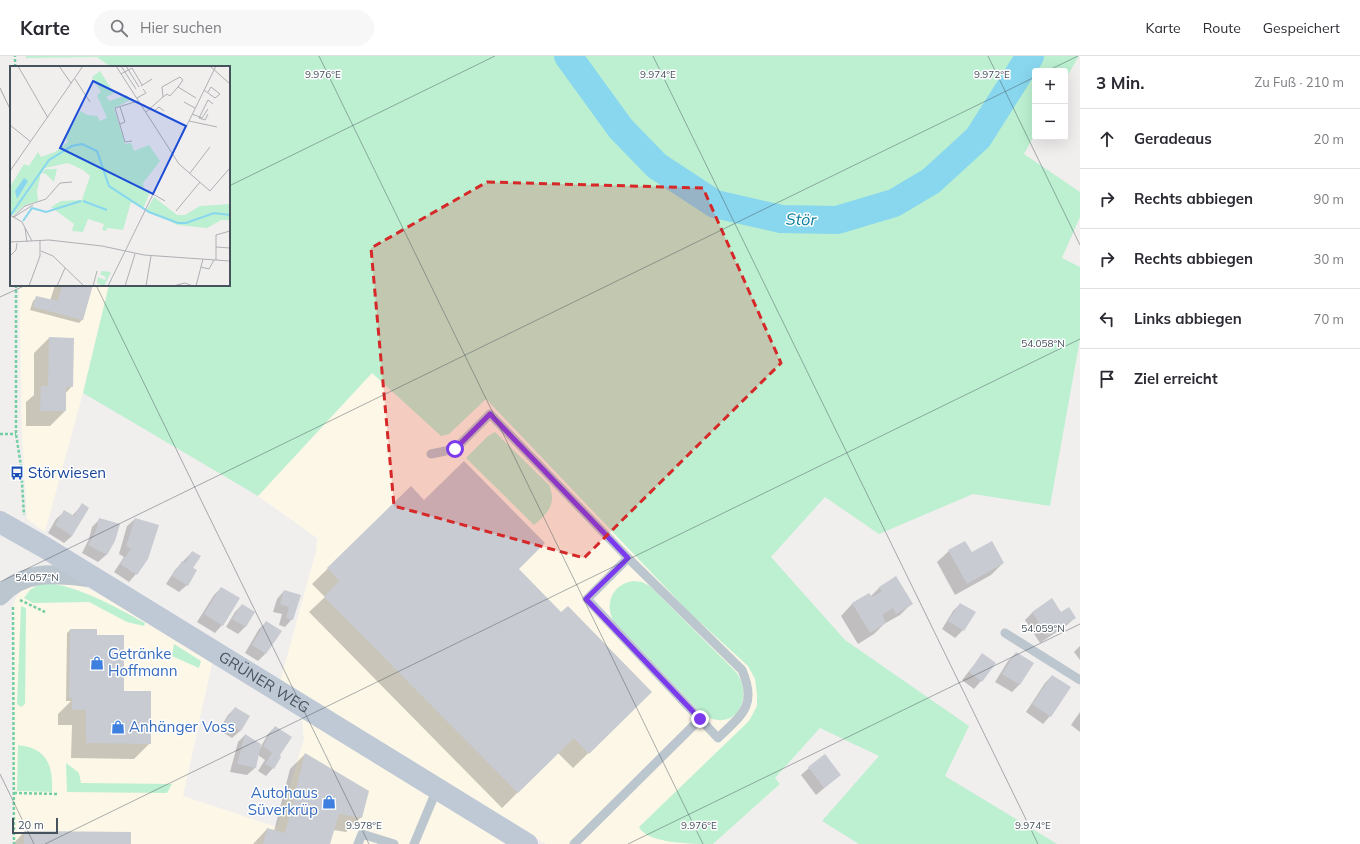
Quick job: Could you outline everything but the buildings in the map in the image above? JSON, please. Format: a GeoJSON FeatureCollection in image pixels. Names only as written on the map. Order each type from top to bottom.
{"type":"FeatureCollection","features":[{"type":"Feature","properties":{"kind":"street","name":"GRÜNER WEG"},"geometry":{"type":"LineString","coordinates":[[0,522],[25,535],[96,578],[527,844]]}},
{"type":"Feature","properties":{"kind":"street"},"geometry":{"type":"LineString","coordinates":[[7,599],[9,587],[25,578],[50,574],[96,578]]}},
{"type":"Feature","properties":{"kind":"lane"},"geometry":{"type":"LineString","coordinates":[[431,454],[455,449],[490,414],[628,558],[742,670],[747,682],[749,695],[746,706],[740,718],[718,738],[586,599],[628,558]]}},
{"type":"Feature","properties":{"kind":"lane"},"geometry":{"type":"LineString","coordinates":[[1005,633],[1080,680]]}},
{"type":"Feature","properties":{"kind":"lane"},"geometry":{"type":"LineString","coordinates":[[574,844],[700,719]]}},
{"type":"Feature","properties":{"kind":"lane"},"geometry":{"type":"LineString","coordinates":[[414,844],[437,789]]}},
{"type":"Feature","properties":{"kind":"lane"},"geometry":{"type":"LineString","coordinates":[[358,844],[362,834],[394,844]]}},
{"type":"Feature","properties":{"kind":"path"},"geometry":{"type":"LineString","coordinates":[[16,286],[16,434],[21,466],[25,535]]}},
{"type":"Feature","properties":{"kind":"path"},"geometry":{"type":"LineString","coordinates":[[0,434],[16,434]]}},
{"type":"Feature","properties":{"kind":"path"},"geometry":{"type":"LineString","coordinates":[[25,578],[25,587],[16,597],[26,604],[45,612]]}},
{"type":"Feature","properties":{"kind":"path"},"geometry":{"type":"LineString","coordinates":[[7,599],[13,607],[14,844]]}},
{"type":"Feature","properties":{"kind":"path"},"geometry":{"type":"LineString","coordinates":[[14,793],[59,794]]}},
{"type":"Feature","properties":{"kind":"highlighted area"},"geometry":{"type":"Polygon","coordinates":[[[487,182],[703,188],[781,363],[584,558],[394,506],[371,248],[487,182]]]}},
{"type":"Feature","properties":{"kind":"shaded area"},"geometry":{"type":"Polygon","coordinates":[[[19,286],[109,286],[83,393],[45,532],[27,519],[22,436],[19,286]]]}},
{"type":"Feature","properties":{"kind":"shaded area"},"geometry":{"type":"Polygon","coordinates":[[[375,369],[488,375],[811,673],[877,664],[775,778],[780,784],[713,844],[546,844],[280,682],[316,551],[317,538],[258,496],[375,369]]]}},
{"type":"Feature","properties":{"kind":"shaded area"},"geometry":{"type":"Polygon","coordinates":[[[50,574],[93,591],[213,659],[183,796],[277,827],[304,739],[301,711],[516,844],[14,844],[13,607],[16,597],[25,587],[50,574]]]}},
{"type":"Feature","properties":{"kind":"green space"},"geometry":{"type":"Polygon","coordinates":[[[26,56],[1079,56],[1068,75],[1068,68],[1032,68],[1032,139],[1024,154],[1080,192],[1080,217],[1062,258],[1080,267],[1080,339],[1050,506],[973,494],[879,534],[825,497],[771,557],[845,640],[969,726],[945,776],[1057,844],[859,844],[822,821],[879,756],[820,728],[775,778],[780,784],[713,844],[672,842],[651,837],[644,833],[639,827],[749,721],[757,706],[755,679],[748,666],[689,612],[486,399],[449,434],[441,436],[372,373],[258,496],[83,393],[109,286],[230,286],[230,66],[110,66],[97,57],[26,58],[26,56]]]}},
{"type":"Feature","properties":{"kind":"green space"},"geometry":{"type":"Polygon","coordinates":[[[495,432],[549,485],[552,498],[550,508],[534,525],[466,458],[488,436],[495,432]]]}},
{"type":"Feature","properties":{"kind":"green space"},"geometry":{"type":"Polygon","coordinates":[[[634,581],[642,582],[650,586],[737,673],[742,684],[742,704],[738,712],[732,717],[723,720],[713,719],[702,714],[613,620],[610,613],[610,600],[613,594],[621,585],[634,581]]]}},
{"type":"Feature","properties":{"kind":"green space"},"geometry":{"type":"Polygon","coordinates":[[[43,582],[57,584],[83,592],[145,623],[144,626],[127,622],[89,602],[33,603],[24,598],[30,590],[43,582]]]}},
{"type":"Feature","properties":{"kind":"green space"},"geometry":{"type":"Polygon","coordinates":[[[21,606],[26,608],[25,704],[21,707],[17,704],[21,606]]]}},
{"type":"Feature","properties":{"kind":"green space"},"geometry":{"type":"Polygon","coordinates":[[[174,644],[201,661],[199,668],[172,656],[174,644]]]}},
{"type":"Feature","properties":{"kind":"green space"},"geometry":{"type":"Polygon","coordinates":[[[18,745],[36,750],[42,754],[49,766],[52,792],[17,791],[18,745]]]}},
{"type":"Feature","properties":{"kind":"green space"},"geometry":{"type":"Polygon","coordinates":[[[66,763],[79,773],[81,783],[172,784],[167,793],[67,792],[66,763]]]}},
{"type":"Feature","properties":{"kind":"waterway","name":"Stör"},"geometry":{"type":"LineString","coordinates":[[568,56],[621,129],[657,166],[715,204],[781,219],[837,220],[894,203],[931,181],[978,138],[1030,56]]}},
{"type":"Feature","properties":{"kind":"place","name":"Störwiesen"},"geometry":{"type":"Point","coordinates":[17,473]}},
{"type":"Feature","properties":{"kind":"place","name":"Getränke Hoffmann"},"geometry":{"type":"Point","coordinates":[97,663]}},
{"type":"Feature","properties":{"kind":"place","name":"Anhänger Voss"},"geometry":{"type":"Point","coordinates":[118,727]}},
{"type":"Feature","properties":{"kind":"place","name":"Autohaus Süverkrüp"},"geometry":{"type":"Point","coordinates":[329,802]}},
{"type":"Feature","properties":{"kind":"route"},"geometry":{"type":"LineString","coordinates":[[455,449],[490,414],[628,558],[586,599],[700,719]]}}]}
